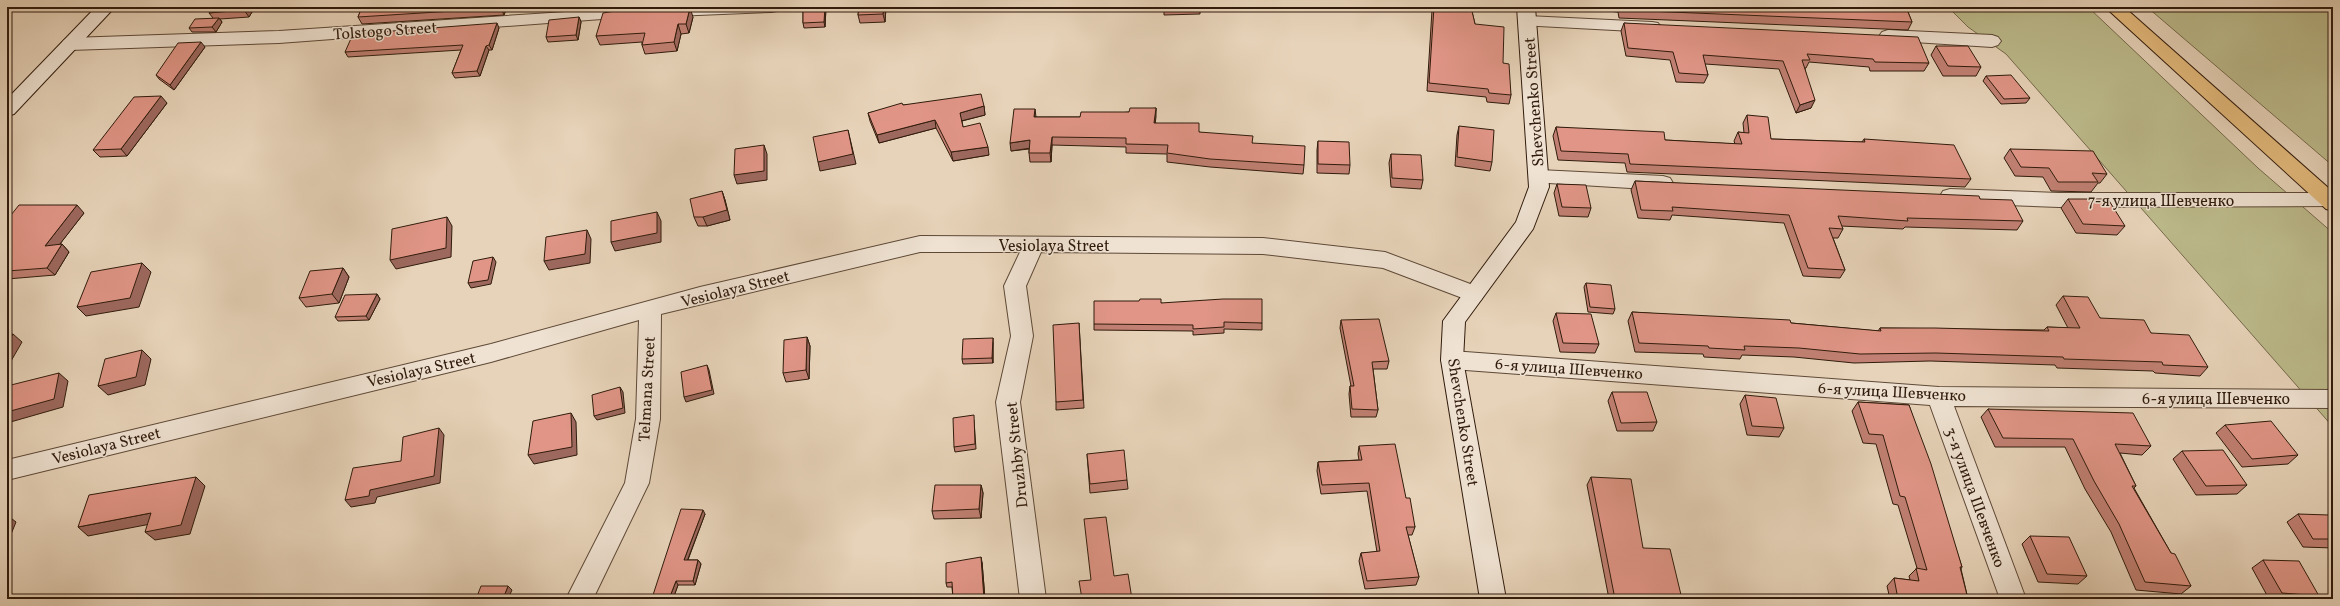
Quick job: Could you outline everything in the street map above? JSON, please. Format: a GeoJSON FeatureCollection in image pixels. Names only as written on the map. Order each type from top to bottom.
{"type":"FeatureCollection","features":[{"type":"Feature","properties":{"kind":"main road"},"geometry":{"type":"LineString","coordinates":[[2114,7],[2331,202]]}},
{"type":"Feature","properties":{"kind":"street"},"geometry":{"type":"LineString","coordinates":[[7,110],[106,7]]}},
{"type":"Feature","properties":{"kind":"street","name":"Tolstogo Street"},"geometry":{"type":"LineString","coordinates":[[70,44],[279,37],[602,14],[771,7]]}},
{"type":"Feature","properties":{"kind":"street"},"geometry":{"type":"LineString","coordinates":[[1527,14],[1669,27]]}},
{"type":"Feature","properties":{"kind":"street","name":"Shevchenko Street"},"geometry":{"type":"LineString","coordinates":[[1493,599],[1452,360],[1454,321],[1473,294],[1504,256],[1526,224],[1539,187],[1527,14]]}},
{"type":"Feature","properties":{"kind":"street"},"geometry":{"type":"LineString","coordinates":[[1874,36],[1992,41]]}},
{"type":"Feature","properties":{"kind":"street"},"geometry":{"type":"LineString","coordinates":[[1539,177],[1680,184]]}},
{"type":"Feature","properties":{"kind":"street","name":"7-я улица Шевченко"},"geometry":{"type":"LineString","coordinates":[[1932,195],[2058,200],[2331,202]]}},
{"type":"Feature","properties":{"kind":"street","name":"Vesiolaya Street"},"geometry":{"type":"LineString","coordinates":[[7,470],[491,352],[650,309],[920,244],[1263,246],[1385,260],[1473,294]]}},
{"type":"Feature","properties":{"kind":"street","name":"Druzhby Street"},"geometry":{"type":"LineString","coordinates":[[1033,599],[1008,402],[1022,336],[1015,286],[1034,244]]}},
{"type":"Feature","properties":{"kind":"street","name":"Telmana Street"},"geometry":{"type":"LineString","coordinates":[[579,599],[637,483],[648,420],[650,309]]}},
{"type":"Feature","properties":{"kind":"street","name":"6-я улица Шевченко"},"geometry":{"type":"LineString","coordinates":[[1452,360],[1939,396],[2333,399]]}},
{"type":"Feature","properties":{"kind":"street","name":"3-я улица Шевченко"},"geometry":{"type":"LineString","coordinates":[[1939,396],[2013,599]]}},
{"type":"Feature","properties":{"kind":"shaded area"},"geometry":{"type":"Polygon","coordinates":[[[1948,7],[2088,7],[2258,168],[2333,233],[2333,427],[2006,54],[1968,27],[1948,7]]]}},
{"type":"Feature","properties":{"kind":"shaded area"},"geometry":{"type":"Polygon","coordinates":[[[2147,7],[2324,7],[2333,14],[2333,166],[2147,7]]]}},
{"type":"Feature","properties":{"kind":"building"},"geometry":{"type":"Polygon","coordinates":[[[213,7],[246,7],[244,10],[209,13],[213,7]]]}},
{"type":"Feature","properties":{"kind":"building"},"geometry":{"type":"Polygon","coordinates":[[[362,7],[501,7],[501,8],[358,17],[362,7]]]}},
{"type":"Feature","properties":{"kind":"building"},"geometry":{"type":"Polygon","coordinates":[[[803,7],[825,7],[824,22],[803,23],[803,7]]]}},
{"type":"Feature","properties":{"kind":"building"},"geometry":{"type":"Polygon","coordinates":[[[859,7],[884,7],[883,14],[858,15],[859,7]]]}},
{"type":"Feature","properties":{"kind":"building"},"geometry":{"type":"Polygon","coordinates":[[[1434,7],[1471,7],[1475,24],[1504,27],[1503,63],[1509,64],[1511,95],[1489,93],[1488,89],[1429,83],[1434,7]]]}},
{"type":"Feature","properties":{"kind":"building"},"geometry":{"type":"Polygon","coordinates":[[[1621,7],[1906,7],[1912,22],[1622,10],[1621,7]]]}},
{"type":"Feature","properties":{"kind":"building"},"geometry":{"type":"Polygon","coordinates":[[[690,8],[686,24],[678,24],[674,42],[642,45],[645,33],[596,36],[603,13],[615,11],[690,8]]]}},
{"type":"Feature","properties":{"kind":"building"},"geometry":{"type":"Polygon","coordinates":[[[579,17],[576,35],[546,37],[549,20],[579,17]]]}},
{"type":"Feature","properties":{"kind":"building"},"geometry":{"type":"Polygon","coordinates":[[[219,18],[212,27],[189,28],[195,19],[219,18]]]}},
{"type":"Feature","properties":{"kind":"building"},"geometry":{"type":"Polygon","coordinates":[[[497,23],[489,45],[486,46],[477,71],[452,73],[463,45],[345,52],[353,34],[497,23]]]}},
{"type":"Feature","properties":{"kind":"building"},"geometry":{"type":"Polygon","coordinates":[[[1624,23],[1918,37],[1929,63],[1875,62],[1873,59],[1807,54],[1810,60],[1802,60],[1815,100],[1800,105],[1783,61],[1703,55],[1708,75],[1679,73],[1673,52],[1628,48],[1624,23]]]}},
{"type":"Feature","properties":{"kind":"building"},"geometry":{"type":"Polygon","coordinates":[[[201,42],[170,85],[156,75],[178,43],[201,42]]]}},
{"type":"Feature","properties":{"kind":"building"},"geometry":{"type":"Polygon","coordinates":[[[1936,46],[1968,46],[1981,67],[1948,66],[1936,46]]]}},
{"type":"Feature","properties":{"kind":"building"},"geometry":{"type":"Polygon","coordinates":[[[2011,75],[2030,98],[2004,99],[1986,76],[2011,75]]]}},
{"type":"Feature","properties":{"kind":"building"},"geometry":{"type":"Polygon","coordinates":[[[981,94],[984,106],[960,113],[963,127],[980,123],[988,147],[951,152],[935,120],[877,135],[868,113],[902,103],[903,105],[981,94]]]}},
{"type":"Feature","properties":{"kind":"building"},"geometry":{"type":"Polygon","coordinates":[[[161,96],[121,149],[93,150],[134,97],[161,96]]]}},
{"type":"Feature","properties":{"kind":"building"},"geometry":{"type":"Polygon","coordinates":[[[1130,108],[1156,108],[1154,123],[1199,123],[1199,132],[1253,136],[1252,143],[1305,146],[1304,165],[1210,159],[1167,153],[1168,145],[1126,144],[1126,138],[1052,137],[1050,153],[1029,153],[1030,140],[1010,143],[1014,109],[1035,109],[1034,117],[1080,117],[1081,112],[1129,112],[1130,108]]]}},
{"type":"Feature","properties":{"kind":"building"},"geometry":{"type":"Polygon","coordinates":[[[1747,115],[1768,117],[1771,139],[1865,142],[1864,139],[1954,145],[1971,179],[1630,164],[1628,154],[1561,151],[1556,127],[1664,132],[1665,140],[1742,144],[1738,132],[1749,133],[1747,115]]]}},
{"type":"Feature","properties":{"kind":"building"},"geometry":{"type":"Polygon","coordinates":[[[1459,126],[1494,130],[1492,162],[1457,157],[1459,126]]]}},
{"type":"Feature","properties":{"kind":"building"},"geometry":{"type":"Polygon","coordinates":[[[848,130],[853,154],[818,162],[813,137],[848,130]]]}},
{"type":"Feature","properties":{"kind":"building"},"geometry":{"type":"Polygon","coordinates":[[[1318,141],[1349,142],[1350,165],[1318,164],[1318,141]]]}},
{"type":"Feature","properties":{"kind":"building"},"geometry":{"type":"Polygon","coordinates":[[[764,145],[764,171],[734,175],[735,149],[764,145]]]}},
{"type":"Feature","properties":{"kind":"building"},"geometry":{"type":"Polygon","coordinates":[[[2010,149],[2093,151],[2107,174],[2092,173],[2098,182],[2058,182],[2049,168],[2021,167],[2010,149]]]}},
{"type":"Feature","properties":{"kind":"building"},"geometry":{"type":"Polygon","coordinates":[[[1391,154],[1421,155],[1423,180],[1392,178],[1391,154]]]}},
{"type":"Feature","properties":{"kind":"building"},"geometry":{"type":"Polygon","coordinates":[[[1635,181],[1979,196],[1980,199],[2012,200],[2023,221],[1907,218],[1908,221],[1838,216],[1843,229],[1829,228],[1845,270],[1808,268],[1789,215],[1672,207],[1673,211],[1641,210],[1635,181]]]}},
{"type":"Feature","properties":{"kind":"building"},"geometry":{"type":"Polygon","coordinates":[[[1557,184],[1586,185],[1591,208],[1562,207],[1557,184]]]}},
{"type":"Feature","properties":{"kind":"building"},"geometry":{"type":"Polygon","coordinates":[[[722,191],[727,210],[703,217],[694,217],[690,199],[722,191]]]}},
{"type":"Feature","properties":{"kind":"building"},"geometry":{"type":"Polygon","coordinates":[[[2068,199],[2108,199],[2125,226],[2083,224],[2068,199]]]}},
{"type":"Feature","properties":{"kind":"building"},"geometry":{"type":"Polygon","coordinates":[[[19,205],[77,205],[45,246],[62,244],[47,268],[7,271],[7,220],[19,205]]]}},
{"type":"Feature","properties":{"kind":"building"},"geometry":{"type":"Polygon","coordinates":[[[657,212],[657,233],[611,242],[611,221],[657,212]]]}},
{"type":"Feature","properties":{"kind":"building"},"geometry":{"type":"Polygon","coordinates":[[[447,217],[446,248],[390,260],[392,229],[447,217]]]}},
{"type":"Feature","properties":{"kind":"building"},"geometry":{"type":"Polygon","coordinates":[[[587,230],[585,254],[544,261],[546,237],[587,230]]]}},
{"type":"Feature","properties":{"kind":"building"},"geometry":{"type":"Polygon","coordinates":[[[493,257],[488,280],[468,283],[473,261],[493,257]]]}},
{"type":"Feature","properties":{"kind":"building"},"geometry":{"type":"Polygon","coordinates":[[[142,263],[130,298],[77,307],[91,272],[142,263]]]}},
{"type":"Feature","properties":{"kind":"building"},"geometry":{"type":"Polygon","coordinates":[[[343,268],[332,294],[299,298],[310,271],[343,268]]]}},
{"type":"Feature","properties":{"kind":"building"},"geometry":{"type":"Polygon","coordinates":[[[1586,283],[1611,285],[1615,309],[1590,307],[1586,283]]]}},
{"type":"Feature","properties":{"kind":"building"},"geometry":{"type":"Polygon","coordinates":[[[377,294],[366,316],[335,317],[345,295],[377,294]]]}},
{"type":"Feature","properties":{"kind":"building"},"geometry":{"type":"Polygon","coordinates":[[[2063,296],[2088,297],[2100,318],[2144,320],[2151,333],[2189,335],[2208,367],[2163,365],[2162,362],[2064,359],[2063,357],[1936,353],[1860,354],[1799,348],[1744,346],[1745,350],[1709,348],[1708,346],[1639,343],[1632,312],[1790,320],[1791,323],[1881,331],[1880,328],[2049,331],[2047,327],[2080,328],[2063,296]]]}},
{"type":"Feature","properties":{"kind":"building"},"geometry":{"type":"Polygon","coordinates":[[[1140,299],[1161,299],[1161,303],[1223,299],[1262,299],[1262,323],[1224,322],[1224,327],[1193,329],[1193,325],[1094,324],[1094,301],[1139,301],[1140,299]]]}},
{"type":"Feature","properties":{"kind":"building"},"geometry":{"type":"Polygon","coordinates":[[[1556,313],[1591,314],[1599,344],[1563,343],[1556,313]]]}},
{"type":"Feature","properties":{"kind":"building"},"geometry":{"type":"Polygon","coordinates":[[[1379,319],[1389,361],[1372,362],[1378,410],[1352,409],[1350,386],[1354,386],[1341,320],[1379,319]]]}},
{"type":"Feature","properties":{"kind":"building"},"geometry":{"type":"Polygon","coordinates":[[[1079,323],[1083,400],[1056,402],[1053,325],[1079,323]]]}},
{"type":"Feature","properties":{"kind":"building"},"geometry":{"type":"Polygon","coordinates":[[[13,334],[7,344],[7,335],[13,334]]]}},
{"type":"Feature","properties":{"kind":"building"},"geometry":{"type":"Polygon","coordinates":[[[807,337],[806,370],[783,373],[784,340],[807,337]]]}},
{"type":"Feature","properties":{"kind":"building"},"geometry":{"type":"Polygon","coordinates":[[[993,338],[992,358],[962,359],[963,339],[993,338]]]}},
{"type":"Feature","properties":{"kind":"building"},"geometry":{"type":"Polygon","coordinates":[[[142,350],[136,377],[98,386],[105,359],[142,350]]]}},
{"type":"Feature","properties":{"kind":"building"},"geometry":{"type":"Polygon","coordinates":[[[707,365],[712,390],[684,397],[681,372],[707,365]]]}},
{"type":"Feature","properties":{"kind":"building"},"geometry":{"type":"Polygon","coordinates":[[[59,373],[54,399],[7,412],[7,386],[59,373]]]}},
{"type":"Feature","properties":{"kind":"building"},"geometry":{"type":"Polygon","coordinates":[[[620,387],[623,408],[594,416],[592,395],[620,387]]]}},
{"type":"Feature","properties":{"kind":"building"},"geometry":{"type":"Polygon","coordinates":[[[1612,392],[1647,392],[1657,422],[1621,423],[1612,392]]]}},
{"type":"Feature","properties":{"kind":"building"},"geometry":{"type":"Polygon","coordinates":[[[1745,395],[1776,398],[1784,428],[1752,426],[1745,395]]]}},
{"type":"Feature","properties":{"kind":"building"},"geometry":{"type":"Polygon","coordinates":[[[1858,402],[1909,405],[1931,464],[1962,567],[1960,567],[1968,599],[1898,599],[1894,578],[1919,581],[1916,568],[1927,570],[1905,497],[1900,496],[1883,435],[1869,434],[1858,402]]]}},
{"type":"Feature","properties":{"kind":"building"},"geometry":{"type":"Polygon","coordinates":[[[1988,409],[2133,413],[2151,446],[2115,444],[2136,486],[2132,486],[2171,553],[2175,554],[2191,586],[2145,582],[2119,524],[2094,481],[2073,439],[2003,438],[1988,409]]]}},
{"type":"Feature","properties":{"kind":"building"},"geometry":{"type":"Polygon","coordinates":[[[571,413],[572,447],[528,455],[533,421],[571,413]]]}},
{"type":"Feature","properties":{"kind":"building"},"geometry":{"type":"Polygon","coordinates":[[[974,415],[975,444],[954,447],[953,418],[974,415]]]}},
{"type":"Feature","properties":{"kind":"building"},"geometry":{"type":"Polygon","coordinates":[[[2271,421],[2298,455],[2252,459],[2225,425],[2271,421]]]}},
{"type":"Feature","properties":{"kind":"building"},"geometry":{"type":"Polygon","coordinates":[[[439,428],[434,476],[370,490],[369,496],[345,500],[353,468],[401,461],[403,437],[439,428]]]}},
{"type":"Feature","properties":{"kind":"building"},"geometry":{"type":"Polygon","coordinates":[[[1395,444],[1406,498],[1410,498],[1415,527],[1406,527],[1419,577],[1367,581],[1361,553],[1380,551],[1369,483],[1322,485],[1318,462],[1362,460],[1359,446],[1395,444]]]}},
{"type":"Feature","properties":{"kind":"building"},"geometry":{"type":"Polygon","coordinates":[[[1124,450],[1127,480],[1090,484],[1087,454],[1124,450]]]}},
{"type":"Feature","properties":{"kind":"building"},"geometry":{"type":"Polygon","coordinates":[[[2223,450],[2247,485],[2206,486],[2182,451],[2223,450]]]}},
{"type":"Feature","properties":{"kind":"building"},"geometry":{"type":"Polygon","coordinates":[[[196,477],[181,525],[145,532],[151,513],[78,527],[89,495],[196,477]]]}},
{"type":"Feature","properties":{"kind":"building"},"geometry":{"type":"Polygon","coordinates":[[[1591,477],[1631,479],[1643,548],[1670,549],[1682,599],[1615,599],[1591,477]]]}},
{"type":"Feature","properties":{"kind":"building"},"geometry":{"type":"Polygon","coordinates":[[[935,485],[981,485],[979,509],[932,511],[935,485]]]}},
{"type":"Feature","properties":{"kind":"building"},"geometry":{"type":"Polygon","coordinates":[[[681,509],[703,510],[684,560],[698,560],[693,581],[676,581],[669,599],[664,599],[653,595],[681,509]]]}},
{"type":"Feature","properties":{"kind":"building"},"geometry":{"type":"Polygon","coordinates":[[[2298,514],[2329,515],[2333,521],[2333,539],[2313,539],[2298,514]]]}},
{"type":"Feature","properties":{"kind":"building"},"geometry":{"type":"Polygon","coordinates":[[[1106,517],[1114,576],[1128,574],[1132,599],[1082,599],[1079,581],[1091,580],[1084,519],[1106,517]]]}},
{"type":"Feature","properties":{"kind":"building"},"geometry":{"type":"Polygon","coordinates":[[[2030,536],[2069,537],[2087,576],[2047,574],[2030,536]]]}},
{"type":"Feature","properties":{"kind":"building"},"geometry":{"type":"Polygon","coordinates":[[[981,557],[984,599],[953,599],[952,582],[946,583],[946,563],[981,557]]]}},
{"type":"Feature","properties":{"kind":"building"},"geometry":{"type":"Polygon","coordinates":[[[2263,560],[2299,561],[2319,596],[2282,593],[2263,560]]]}},
{"type":"Feature","properties":{"kind":"building"},"geometry":{"type":"Polygon","coordinates":[[[481,586],[508,586],[503,599],[476,599],[481,586]]]}},
{"type":"Feature","properties":{"kind":"building"},"geometry":{"type":"Polygon","coordinates":[[[624,597],[643,599],[623,599],[624,597]]]}}]}
